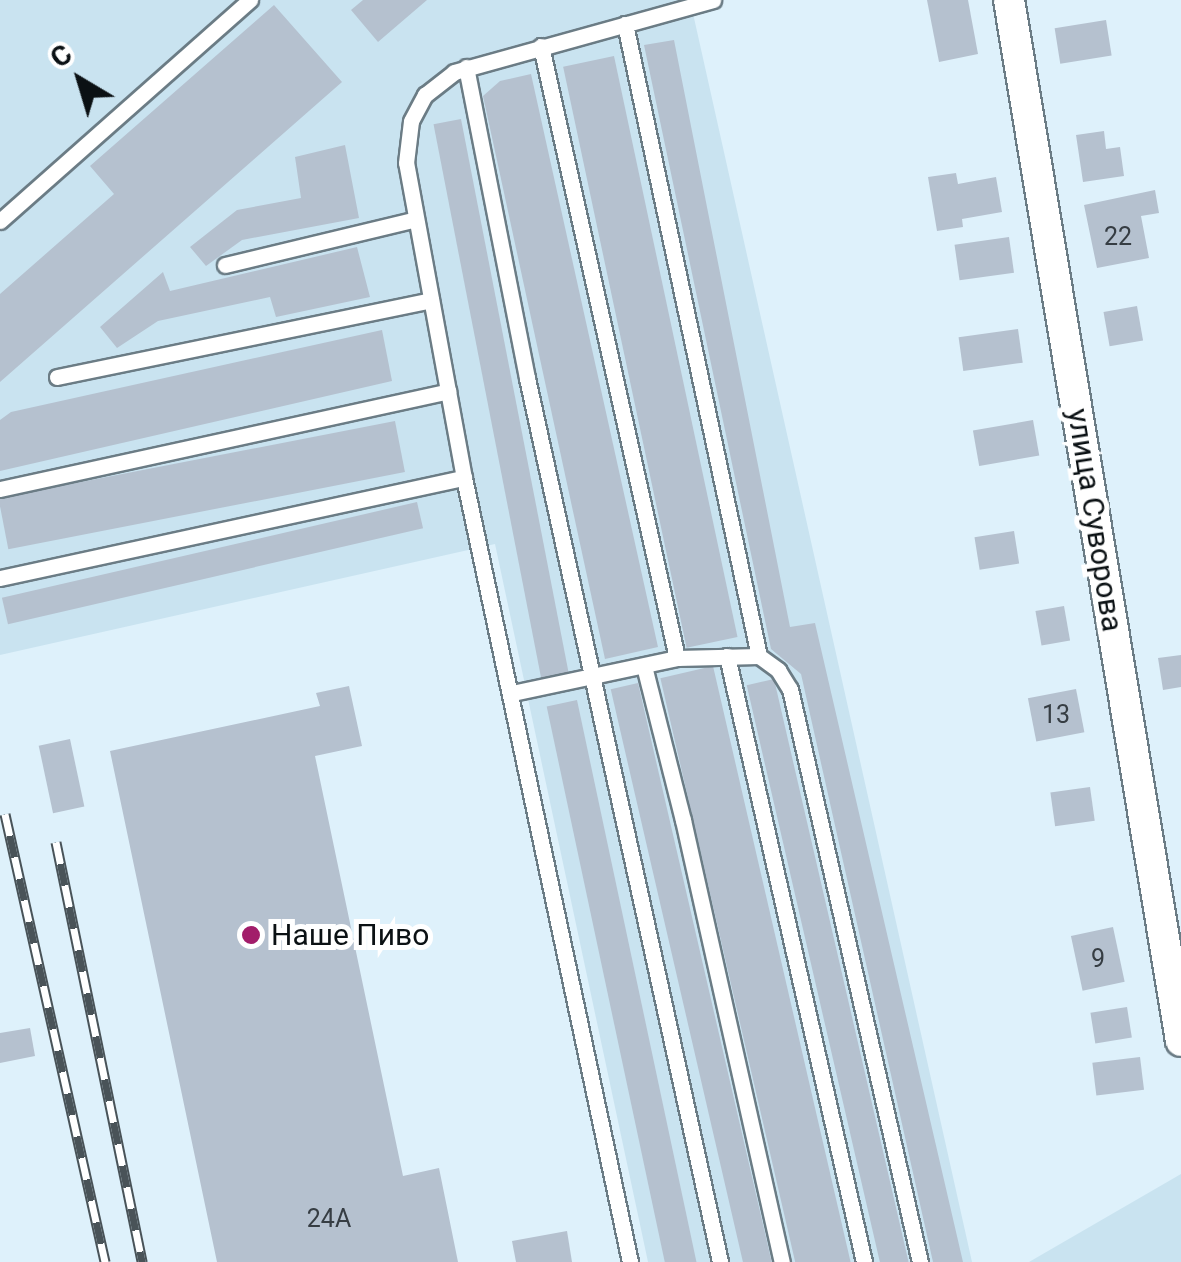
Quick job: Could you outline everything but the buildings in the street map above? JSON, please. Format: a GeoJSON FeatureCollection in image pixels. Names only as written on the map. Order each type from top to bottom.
{"type":"FeatureCollection","features":[{"type":"Feature","properties":{"kind":"street","name":"улица Суворова"},"geometry":{"type":"LineString","coordinates":[[1008,0],[1181,1041]]}},
{"type":"Feature","properties":{"kind":"lane"},"geometry":{"type":"LineString","coordinates":[[0,221],[250,0]]}},
{"type":"Feature","properties":{"kind":"lane"},"geometry":{"type":"LineString","coordinates":[[630,1262],[464,478],[406,163],[411,121],[426,95],[466,67],[713,0]]}},
{"type":"Feature","properties":{"kind":"lane"},"geometry":{"type":"LineString","coordinates":[[624,24],[759,656]]}},
{"type":"Feature","properties":{"kind":"lane"},"geometry":{"type":"LineString","coordinates":[[540,46],[677,658]]}},
{"type":"Feature","properties":{"kind":"lane"},"geometry":{"type":"LineString","coordinates":[[466,67],[527,378],[720,1262]]}},
{"type":"Feature","properties":{"kind":"lane"},"geometry":{"type":"LineString","coordinates":[[224,265],[416,219]]}},
{"type":"Feature","properties":{"kind":"lane"},"geometry":{"type":"LineString","coordinates":[[56,377],[432,300]]}},
{"type":"Feature","properties":{"kind":"lane"},"geometry":{"type":"LineString","coordinates":[[0,489],[448,391]]}},
{"type":"Feature","properties":{"kind":"lane"},"geometry":{"type":"LineString","coordinates":[[0,578],[464,478]]}},
{"type":"Feature","properties":{"kind":"lane"},"geometry":{"type":"LineString","coordinates":[[727,656],[864,1262]]}},
{"type":"Feature","properties":{"kind":"lane"},"geometry":{"type":"LineString","coordinates":[[512,694],[677,658],[759,656],[778,670],[790,690],[920,1262]]}},
{"type":"Feature","properties":{"kind":"lane"},"geometry":{"type":"LineString","coordinates":[[644,666],[684,820],[782,1262]]}},
{"type":"Feature","properties":{"kind":"shaded area"},"geometry":{"type":"Polygon","coordinates":[[[0,0],[690,0],[972,1262],[648,1262],[495,544],[0,655],[0,0]]]}},
{"type":"Feature","properties":{"kind":"shaded area"},"geometry":{"type":"Polygon","coordinates":[[[1181,1174],[1181,1262],[1029,1262],[1181,1174]]]}},
{"type":"Feature","properties":{"kind":"railway"},"geometry":{"type":"LineString","coordinates":[[5,814],[105,1262]]}},
{"type":"Feature","properties":{"kind":"railway"},"geometry":{"type":"LineString","coordinates":[[56,842],[142,1262]]}},
{"type":"Feature","properties":{"kind":"place","name":"Наше Пиво"},"geometry":{"type":"Point","coordinates":[251,935]}}]}
